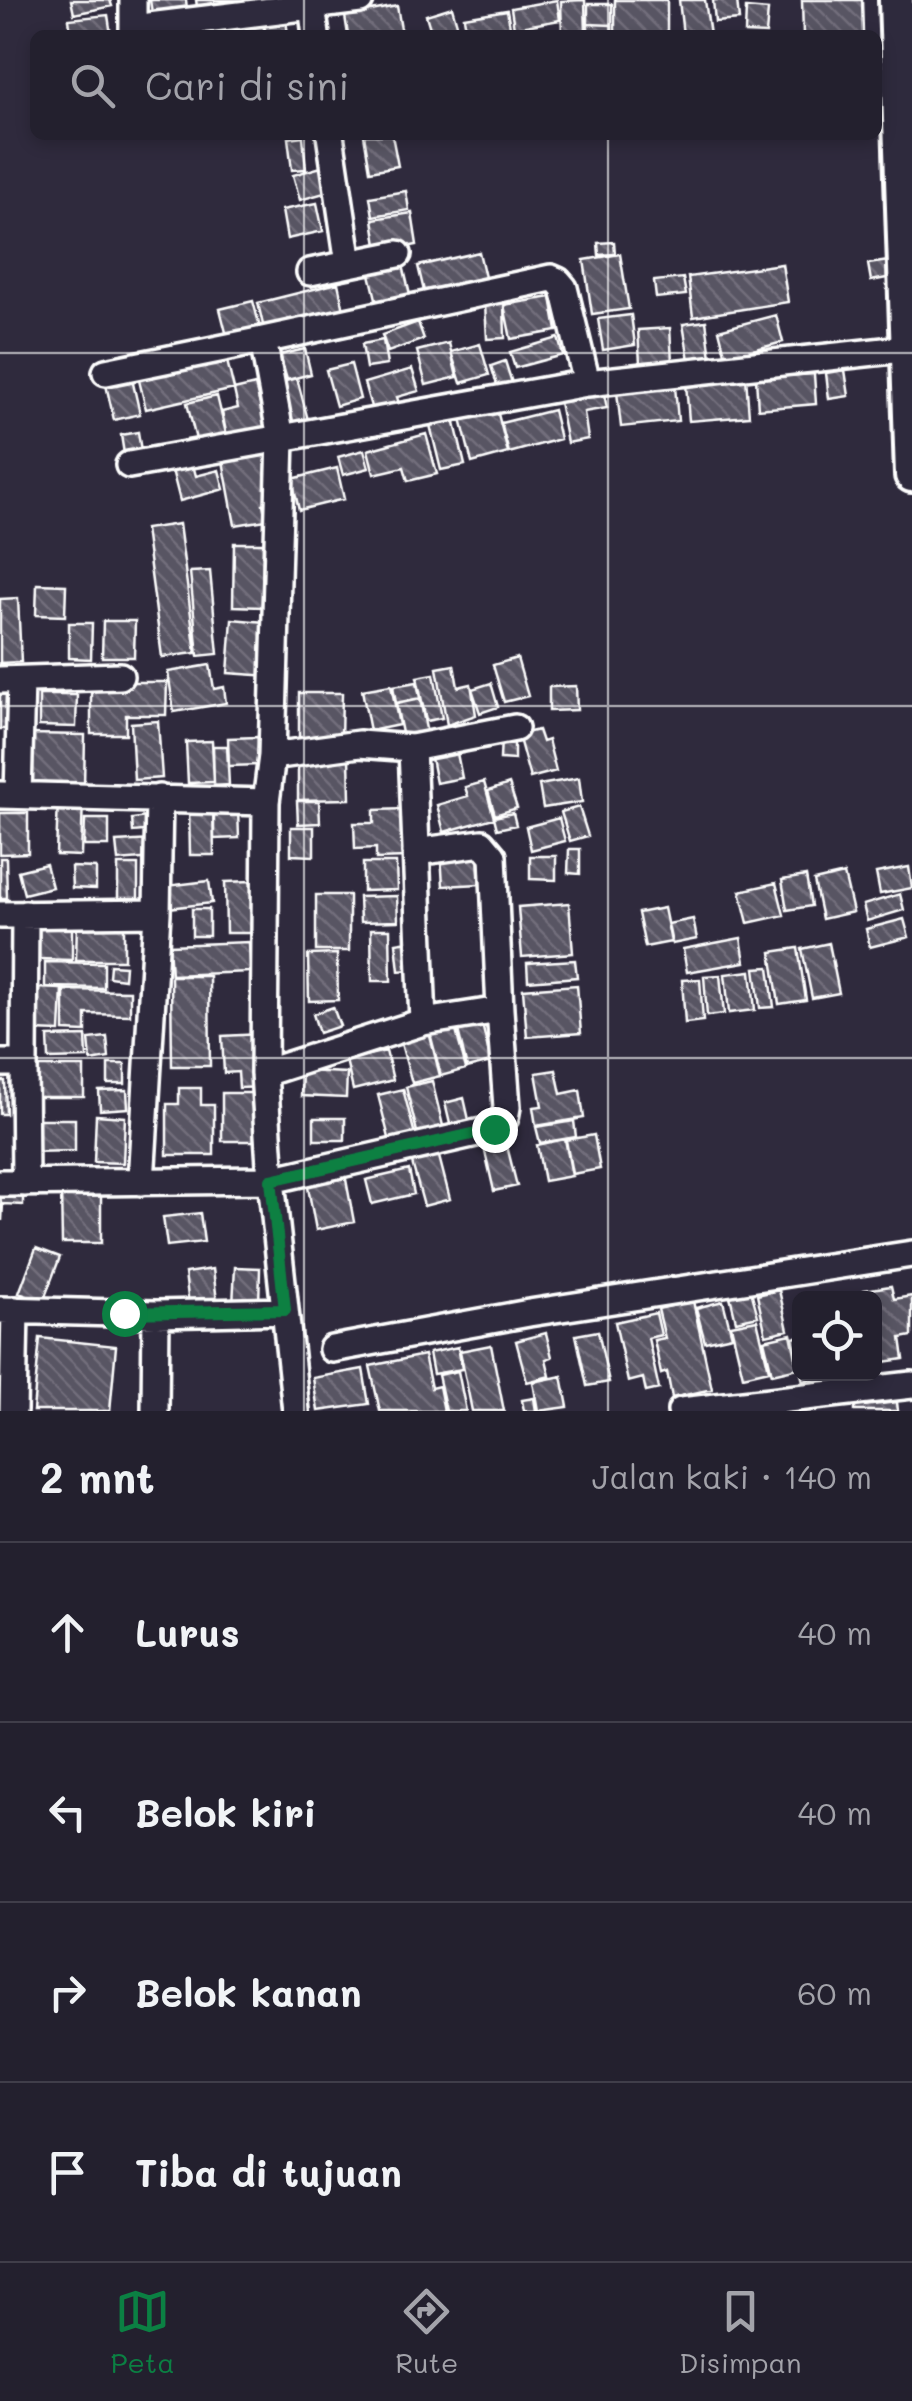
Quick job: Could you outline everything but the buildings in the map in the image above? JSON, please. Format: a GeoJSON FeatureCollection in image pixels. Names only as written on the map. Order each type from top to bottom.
{"type":"FeatureCollection","features":[{"type":"Feature","properties":{"kind":"main road"},"geometry":{"type":"LineString","coordinates":[[896,0],[911,348],[912,475]]}},
{"type":"Feature","properties":{"kind":"street"},"geometry":{"type":"LineString","coordinates":[[132,0],[133,30]]}},
{"type":"Feature","properties":{"kind":"street"},"geometry":{"type":"LineString","coordinates":[[138,30],[260,6],[312,6],[360,0]]}},
{"type":"Feature","properties":{"kind":"street"},"geometry":{"type":"LineString","coordinates":[[312,6],[315,30]]}},
{"type":"Feature","properties":{"kind":"street"},"geometry":{"type":"LineString","coordinates":[[331,140],[349,264]]}},
{"type":"Feature","properties":{"kind":"street"},"geometry":{"type":"LineString","coordinates":[[310,272],[398,254]]}},
{"type":"Feature","properties":{"kind":"street"},"geometry":{"type":"LineString","coordinates":[[106,372],[551,278],[564,288],[587,383]]}},
{"type":"Feature","properties":{"kind":"street"},"geometry":{"type":"LineString","coordinates":[[264,340],[281,438],[272,756],[266,802],[264,1074],[271,1180],[296,1411]]}},
{"type":"Feature","properties":{"kind":"street"},"geometry":{"type":"LineString","coordinates":[[129,464],[587,383],[911,348]]}},
{"type":"Feature","properties":{"kind":"street"},"geometry":{"type":"LineString","coordinates":[[120,676],[11,681],[9,795],[266,802]]}},
{"type":"Feature","properties":{"kind":"street"},"geometry":{"type":"LineString","coordinates":[[272,756],[359,744],[412,748],[515,728]]}},
{"type":"Feature","properties":{"kind":"street"},"geometry":{"type":"LineString","coordinates":[[412,748],[423,1022]]}},
{"type":"Feature","properties":{"kind":"street"},"geometry":{"type":"LineString","coordinates":[[141,1182],[157,913],[158,798]]}},
{"type":"Feature","properties":{"kind":"street"},"geometry":{"type":"LineString","coordinates":[[157,913],[13,914],[12,1183],[271,1180],[494,1129],[504,1118],[507,1106],[493,856],[482,843],[416,852]]}},
{"type":"Feature","properties":{"kind":"street"},"geometry":{"type":"LineString","coordinates":[[264,1074],[423,1022],[500,1010]]}},
{"type":"Feature","properties":{"kind":"street"},"geometry":{"type":"LineString","coordinates":[[332,1349],[529,1313],[912,1254]]}},
{"type":"Feature","properties":{"kind":"street"},"geometry":{"type":"LineString","coordinates":[[13,1411],[8,1310],[156,1314],[285,1310]]}},
{"type":"Feature","properties":{"kind":"street"},"geometry":{"type":"LineString","coordinates":[[155,1411],[156,1314]]}},
{"type":"Feature","properties":{"kind":"street"},"geometry":{"type":"LineString","coordinates":[[681,1411],[912,1385]]}},
{"type":"Feature","properties":{"kind":"route"},"geometry":{"type":"LineString","coordinates":[[124,1313],[285,1310],[271,1180],[494,1129]]}}]}
